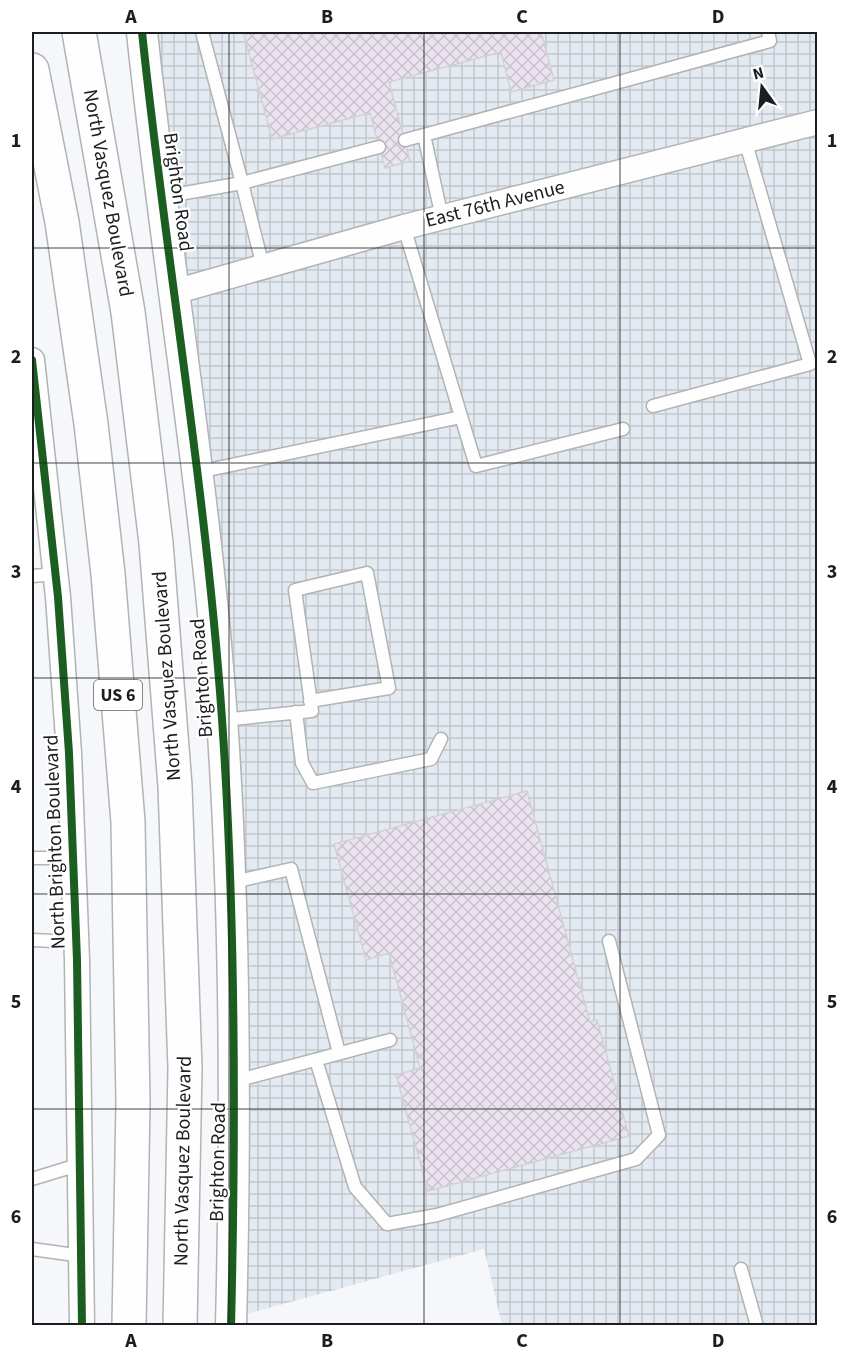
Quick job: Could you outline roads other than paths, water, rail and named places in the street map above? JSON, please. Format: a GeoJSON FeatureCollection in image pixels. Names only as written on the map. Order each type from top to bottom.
{"type":"FeatureCollection","features":[{"type":"Feature","properties":{"kind":"highway","name":"North Vasquez Boulevard"},"geometry":{"type":"LineString","coordinates":[[79,32],[128,312],[156,543],[166,670],[175,786],[185,1068],[180,1326]]}},
{"type":"Feature","properties":{"kind":"highway","name":"US 6"},"geometry":{"type":"LineString","coordinates":[[32,70],[62,222],[90,424],[108,574],[128,822],[134,1102],[129,1326]]}},
{"type":"Feature","properties":{"kind":"street","name":"Brighton Road"},"geometry":{"type":"LineString","coordinates":[[142,32],[212,596],[222,720],[235,1081],[231,1326]]}},
{"type":"Feature","properties":{"kind":"street","name":"East 76th Avenue"},"geometry":{"type":"LineString","coordinates":[[174,292],[405,227],[818,122]]}},
{"type":"Feature","properties":{"kind":"street","name":"North Brighton Boulevard"},"geometry":{"type":"LineString","coordinates":[[32,360],[34,407],[56,574],[64,672],[76,942],[82,1326]]}},
{"type":"Feature","properties":{"kind":"lane"},"geometry":{"type":"LineString","coordinates":[[202,32],[263,267]]}},
{"type":"Feature","properties":{"kind":"lane"},"geometry":{"type":"LineString","coordinates":[[405,140],[770,41],[768,32]]}},
{"type":"Feature","properties":{"kind":"lane"},"geometry":{"type":"LineString","coordinates":[[424,135],[442,218]]}},
{"type":"Feature","properties":{"kind":"lane"},"geometry":{"type":"LineString","coordinates":[[653,406],[810,364],[745,140]]}},
{"type":"Feature","properties":{"kind":"lane"},"geometry":{"type":"LineString","coordinates":[[162,197],[242,183],[379,147]]}},
{"type":"Feature","properties":{"kind":"lane"},"geometry":{"type":"LineString","coordinates":[[405,227],[476,466],[622,429]]}},
{"type":"Feature","properties":{"kind":"lane"},"geometry":{"type":"LineString","coordinates":[[196,473],[461,417]]}},
{"type":"Feature","properties":{"kind":"lane"},"geometry":{"type":"LineString","coordinates":[[222,720],[312,711],[310,701],[295,590],[367,573],[389,688],[310,701]]}},
{"type":"Feature","properties":{"kind":"lane"},"geometry":{"type":"LineString","coordinates":[[32,576],[56,574]]}},
{"type":"Feature","properties":{"kind":"lane"},"geometry":{"type":"LineString","coordinates":[[296,712],[302,763],[313,783],[431,759],[441,739]]}},
{"type":"Feature","properties":{"kind":"lane"},"geometry":{"type":"LineString","coordinates":[[32,858],[73,858]]}},
{"type":"Feature","properties":{"kind":"lane"},"geometry":{"type":"LineString","coordinates":[[229,883],[291,869],[339,1053]]}},
{"type":"Feature","properties":{"kind":"lane"},"geometry":{"type":"LineString","coordinates":[[32,940],[76,942]]}},
{"type":"Feature","properties":{"kind":"lane"},"geometry":{"type":"LineString","coordinates":[[316,1060],[355,1187],[387,1224],[437,1215],[636,1159],[659,1135],[609,941]]}},
{"type":"Feature","properties":{"kind":"lane"},"geometry":{"type":"LineString","coordinates":[[235,1081],[390,1040]]}},
{"type":"Feature","properties":{"kind":"lane"},"geometry":{"type":"LineString","coordinates":[[32,1179],[81,1164]]}},
{"type":"Feature","properties":{"kind":"lane"},"geometry":{"type":"LineString","coordinates":[[32,1250],[82,1256]]}},
{"type":"Feature","properties":{"kind":"lane"},"geometry":{"type":"LineString","coordinates":[[741,1269],[757,1326]]}}]}
